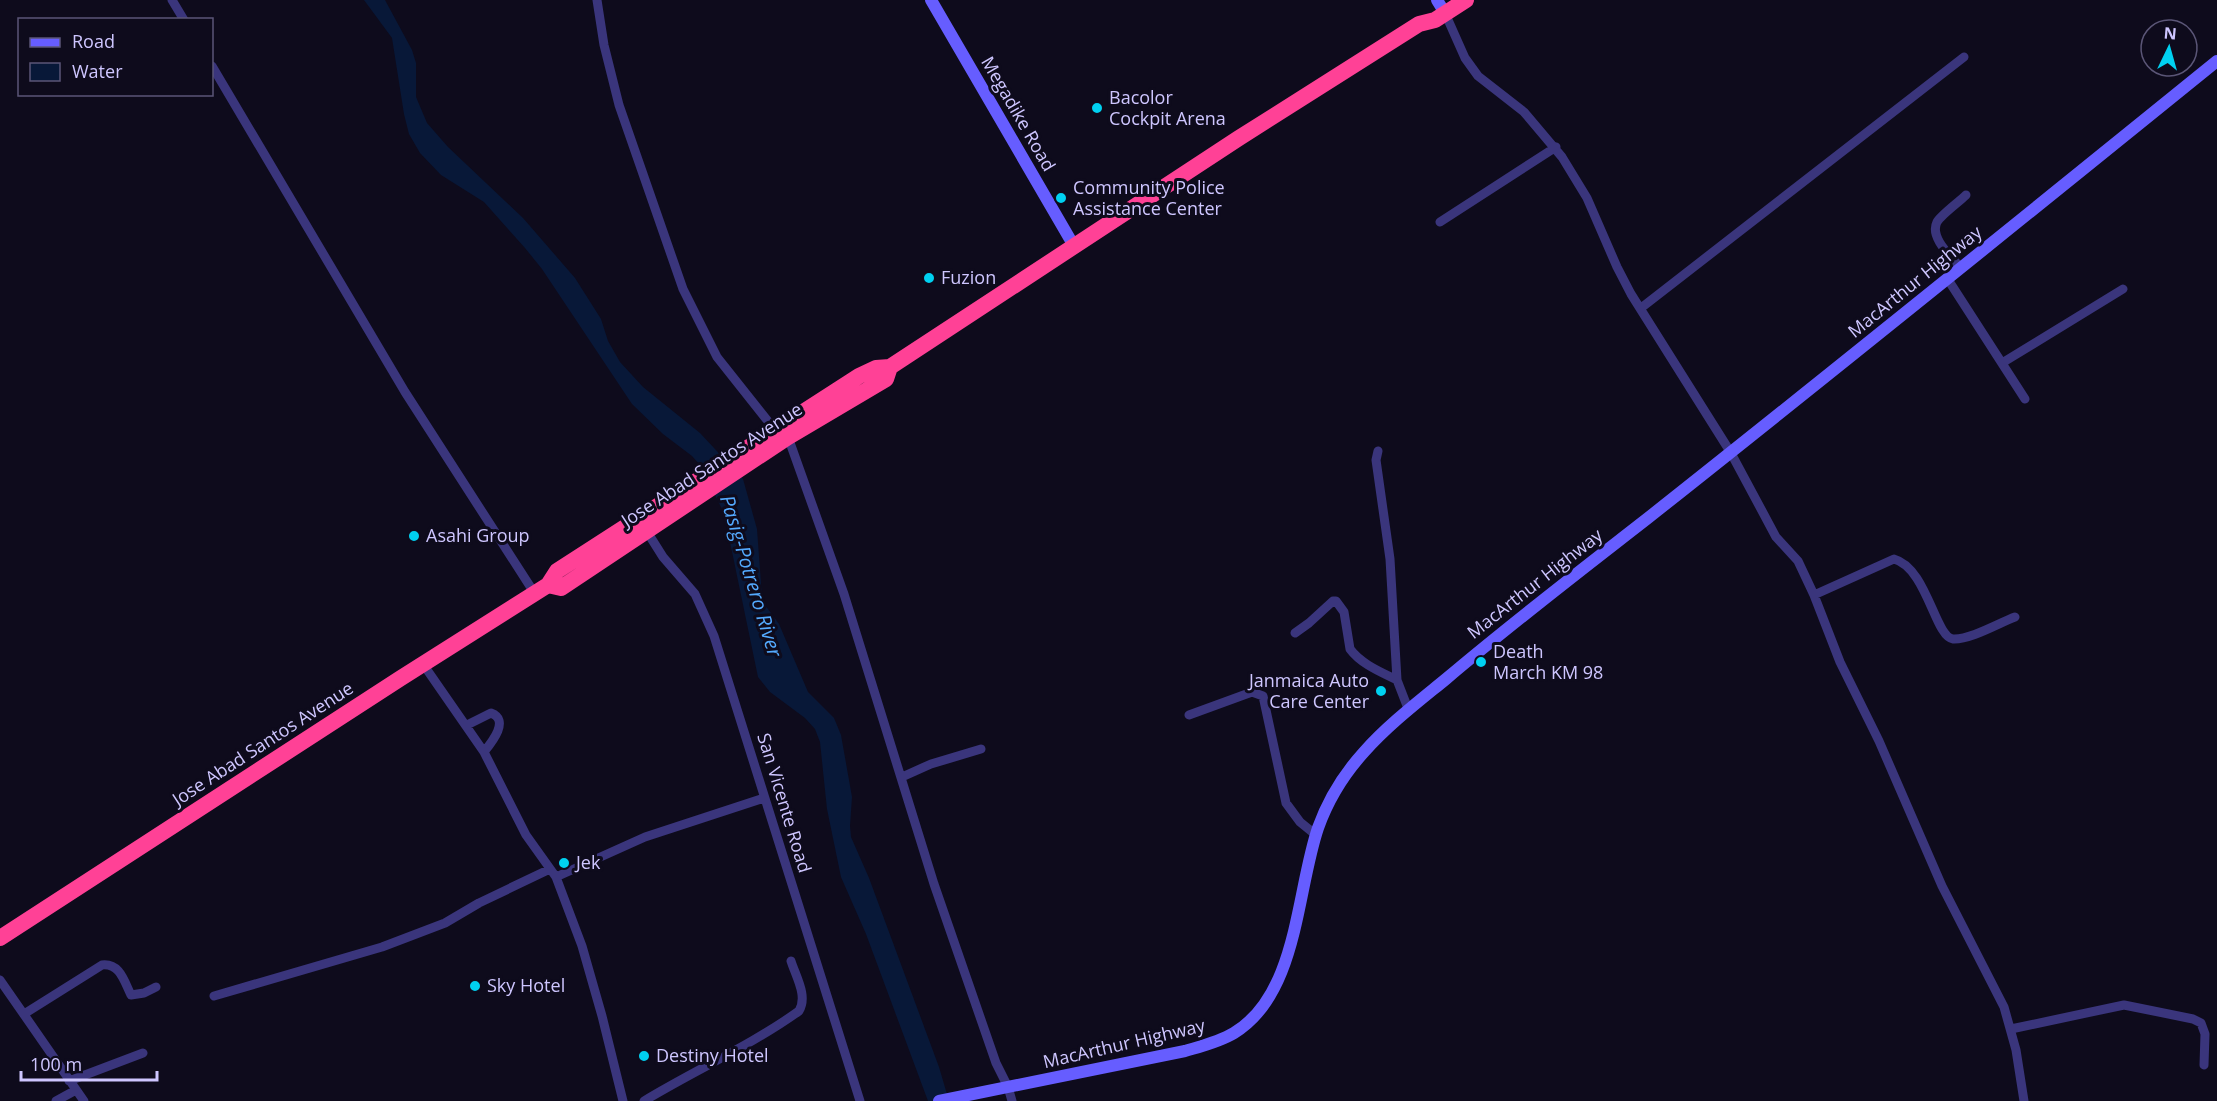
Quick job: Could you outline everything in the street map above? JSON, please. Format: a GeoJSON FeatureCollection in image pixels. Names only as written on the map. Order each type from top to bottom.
{"type":"FeatureCollection","features":[{"type":"Feature","properties":{"kind":"highway","name":"Jose Abad Santos Avenue"},"geometry":{"type":"LineString","coordinates":[[0,938],[423,664],[542,590],[561,588],[647,524],[777,436],[859,376],[876,368],[890,367],[1239,138],[1419,24],[1430,10],[1442,4],[1466,0]]}},
{"type":"Feature","properties":{"kind":"main road","name":"Megadike Road"},"geometry":{"type":"LineString","coordinates":[[931,0],[1074,246]]}},
{"type":"Feature","properties":{"kind":"main road","name":"MacArthur Highway"},"geometry":{"type":"LineString","coordinates":[[939,1101],[1185,1051],[1221,1040],[1251,1019],[1268,1000],[1283,970],[1316,836],[1330,799],[1365,750],[1478,652],[1731,453],[2217,61]]}},
{"type":"Feature","properties":{"kind":"street"},"geometry":{"type":"LineString","coordinates":[[172,0],[183,18]]}},
{"type":"Feature","properties":{"kind":"street"},"geometry":{"type":"LineString","coordinates":[[597,0],[604,45],[619,105],[684,289],[717,357],[777,436],[844,594],[934,884],[996,1063],[1012,1101]]}},
{"type":"Feature","properties":{"kind":"street"},"geometry":{"type":"LineString","coordinates":[[1442,4],[1466,58],[1478,76],[1524,112],[1556,147],[1587,198],[1617,267],[1731,453],[1776,537],[1798,561],[1840,662],[1879,741],[1942,886],[2004,1007],[2011,1029],[2024,1101]]}},
{"type":"Feature","properties":{"kind":"street"},"geometry":{"type":"LineString","coordinates":[[1641,308],[1964,57]]}},
{"type":"Feature","properties":{"kind":"street"},"geometry":{"type":"LineString","coordinates":[[213,68],[405,392],[542,590]]}},
{"type":"Feature","properties":{"kind":"street"},"geometry":{"type":"LineString","coordinates":[[1440,222],[1556,147]]}},
{"type":"Feature","properties":{"kind":"street"},"geometry":{"type":"LineString","coordinates":[[1961,268],[1937,239],[1936,231],[1937,222],[1966,195]]}},
{"type":"Feature","properties":{"kind":"street"},"geometry":{"type":"LineString","coordinates":[[1947,278],[2025,399]]}},
{"type":"Feature","properties":{"kind":"street"},"geometry":{"type":"LineString","coordinates":[[2002,363],[2123,289]]}},
{"type":"Feature","properties":{"kind":"street"},"geometry":{"type":"LineString","coordinates":[[1378,451],[1376,460],[1390,559],[1397,680],[1408,711]]}},
{"type":"Feature","properties":{"kind":"street","name":"San Vicente Road"},"geometry":{"type":"LineString","coordinates":[[647,524],[663,556],[695,594],[714,636],[860,1101]]}},
{"type":"Feature","properties":{"kind":"street"},"geometry":{"type":"LineString","coordinates":[[1814,595],[1894,559],[1902,561],[1919,582],[1945,635],[1950,638],[1956,639],[1983,631],[2015,617]]}},
{"type":"Feature","properties":{"kind":"street"},"geometry":{"type":"LineString","coordinates":[[1295,633],[1333,601],[1336,601],[1344,612],[1353,653],[1366,664],[1397,680]]}},
{"type":"Feature","properties":{"kind":"street"},"geometry":{"type":"LineString","coordinates":[[423,664],[484,752],[526,835],[553,873],[582,946],[623,1101]]}},
{"type":"Feature","properties":{"kind":"street"},"geometry":{"type":"LineString","coordinates":[[1189,715],[1240,695],[1252,692],[1263,696],[1286,803],[1300,822],[1316,836]]}},
{"type":"Feature","properties":{"kind":"street"},"geometry":{"type":"LineString","coordinates":[[467,725],[490,713],[495,714],[499,719],[495,738],[484,752]]}},
{"type":"Feature","properties":{"kind":"street"},"geometry":{"type":"LineString","coordinates":[[902,777],[981,749]]}},
{"type":"Feature","properties":{"kind":"street"},"geometry":{"type":"LineString","coordinates":[[214,996],[382,948],[445,923],[479,903],[553,873],[645,837],[764,798]]}},
{"type":"Feature","properties":{"kind":"street"},"geometry":{"type":"LineString","coordinates":[[644,1101],[799,1011],[803,1006],[803,997],[791,961]]}},
{"type":"Feature","properties":{"kind":"street"},"geometry":{"type":"LineString","coordinates":[[24,1014],[102,965],[112,966],[119,970],[131,995],[144,993],[156,987]]}},
{"type":"Feature","properties":{"kind":"street"},"geometry":{"type":"LineString","coordinates":[[0,980],[84,1101]]}},
{"type":"Feature","properties":{"kind":"street"},"geometry":{"type":"LineString","coordinates":[[2011,1029],[2124,1005],[2193,1019],[2201,1023],[2205,1034],[2204,1065]]}},
{"type":"Feature","properties":{"kind":"street"},"geometry":{"type":"LineString","coordinates":[[69,1081],[143,1053]]}},
{"type":"Feature","properties":{"kind":"street"},"geometry":{"type":"LineString","coordinates":[[56,1101],[76,1090]]}},
{"type":"Feature","properties":{"kind":"water","name":"Pasig-Potrero River"},"geometry":{"type":"Polygon","coordinates":[[[364,0],[385,0],[412,50],[416,63],[416,97],[427,123],[448,147],[523,218],[575,278],[601,319],[608,341],[620,362],[643,387],[700,433],[743,479],[757,529],[762,597],[779,624],[808,692],[834,718],[841,735],[852,797],[851,837],[869,878],[939,1067],[949,1101],[928,1101],[866,934],[841,877],[827,809],[820,742],[815,729],[805,718],[770,692],[758,677],[724,513],[700,465],[632,404],[542,269],[484,202],[441,175],[420,153],[409,134],[404,114],[392,38],[364,0]]]}},
{"type":"Feature","properties":{"kind":"place","name":"Bacolor Cockpit Arena"},"geometry":{"type":"Point","coordinates":[1097,108]}},
{"type":"Feature","properties":{"kind":"place","name":"Community Police Assistance Center"},"geometry":{"type":"Point","coordinates":[1061,198]}},
{"type":"Feature","properties":{"kind":"place","name":"Fuzion"},"geometry":{"type":"Point","coordinates":[929,278]}},
{"type":"Feature","properties":{"kind":"place","name":"Asahi Group"},"geometry":{"type":"Point","coordinates":[414,536]}},
{"type":"Feature","properties":{"kind":"place","name":"Death March KM 98"},"geometry":{"type":"Point","coordinates":[1481,662]}},
{"type":"Feature","properties":{"kind":"place","name":"Janmaica Auto Care Center"},"geometry":{"type":"Point","coordinates":[1381,691]}},
{"type":"Feature","properties":{"kind":"place","name":"Jek"},"geometry":{"type":"Point","coordinates":[564,863]}},
{"type":"Feature","properties":{"kind":"place","name":"Sky Hotel"},"geometry":{"type":"Point","coordinates":[475,986]}},
{"type":"Feature","properties":{"kind":"place","name":"Destiny Hotel"},"geometry":{"type":"Point","coordinates":[644,1056]}}]}
